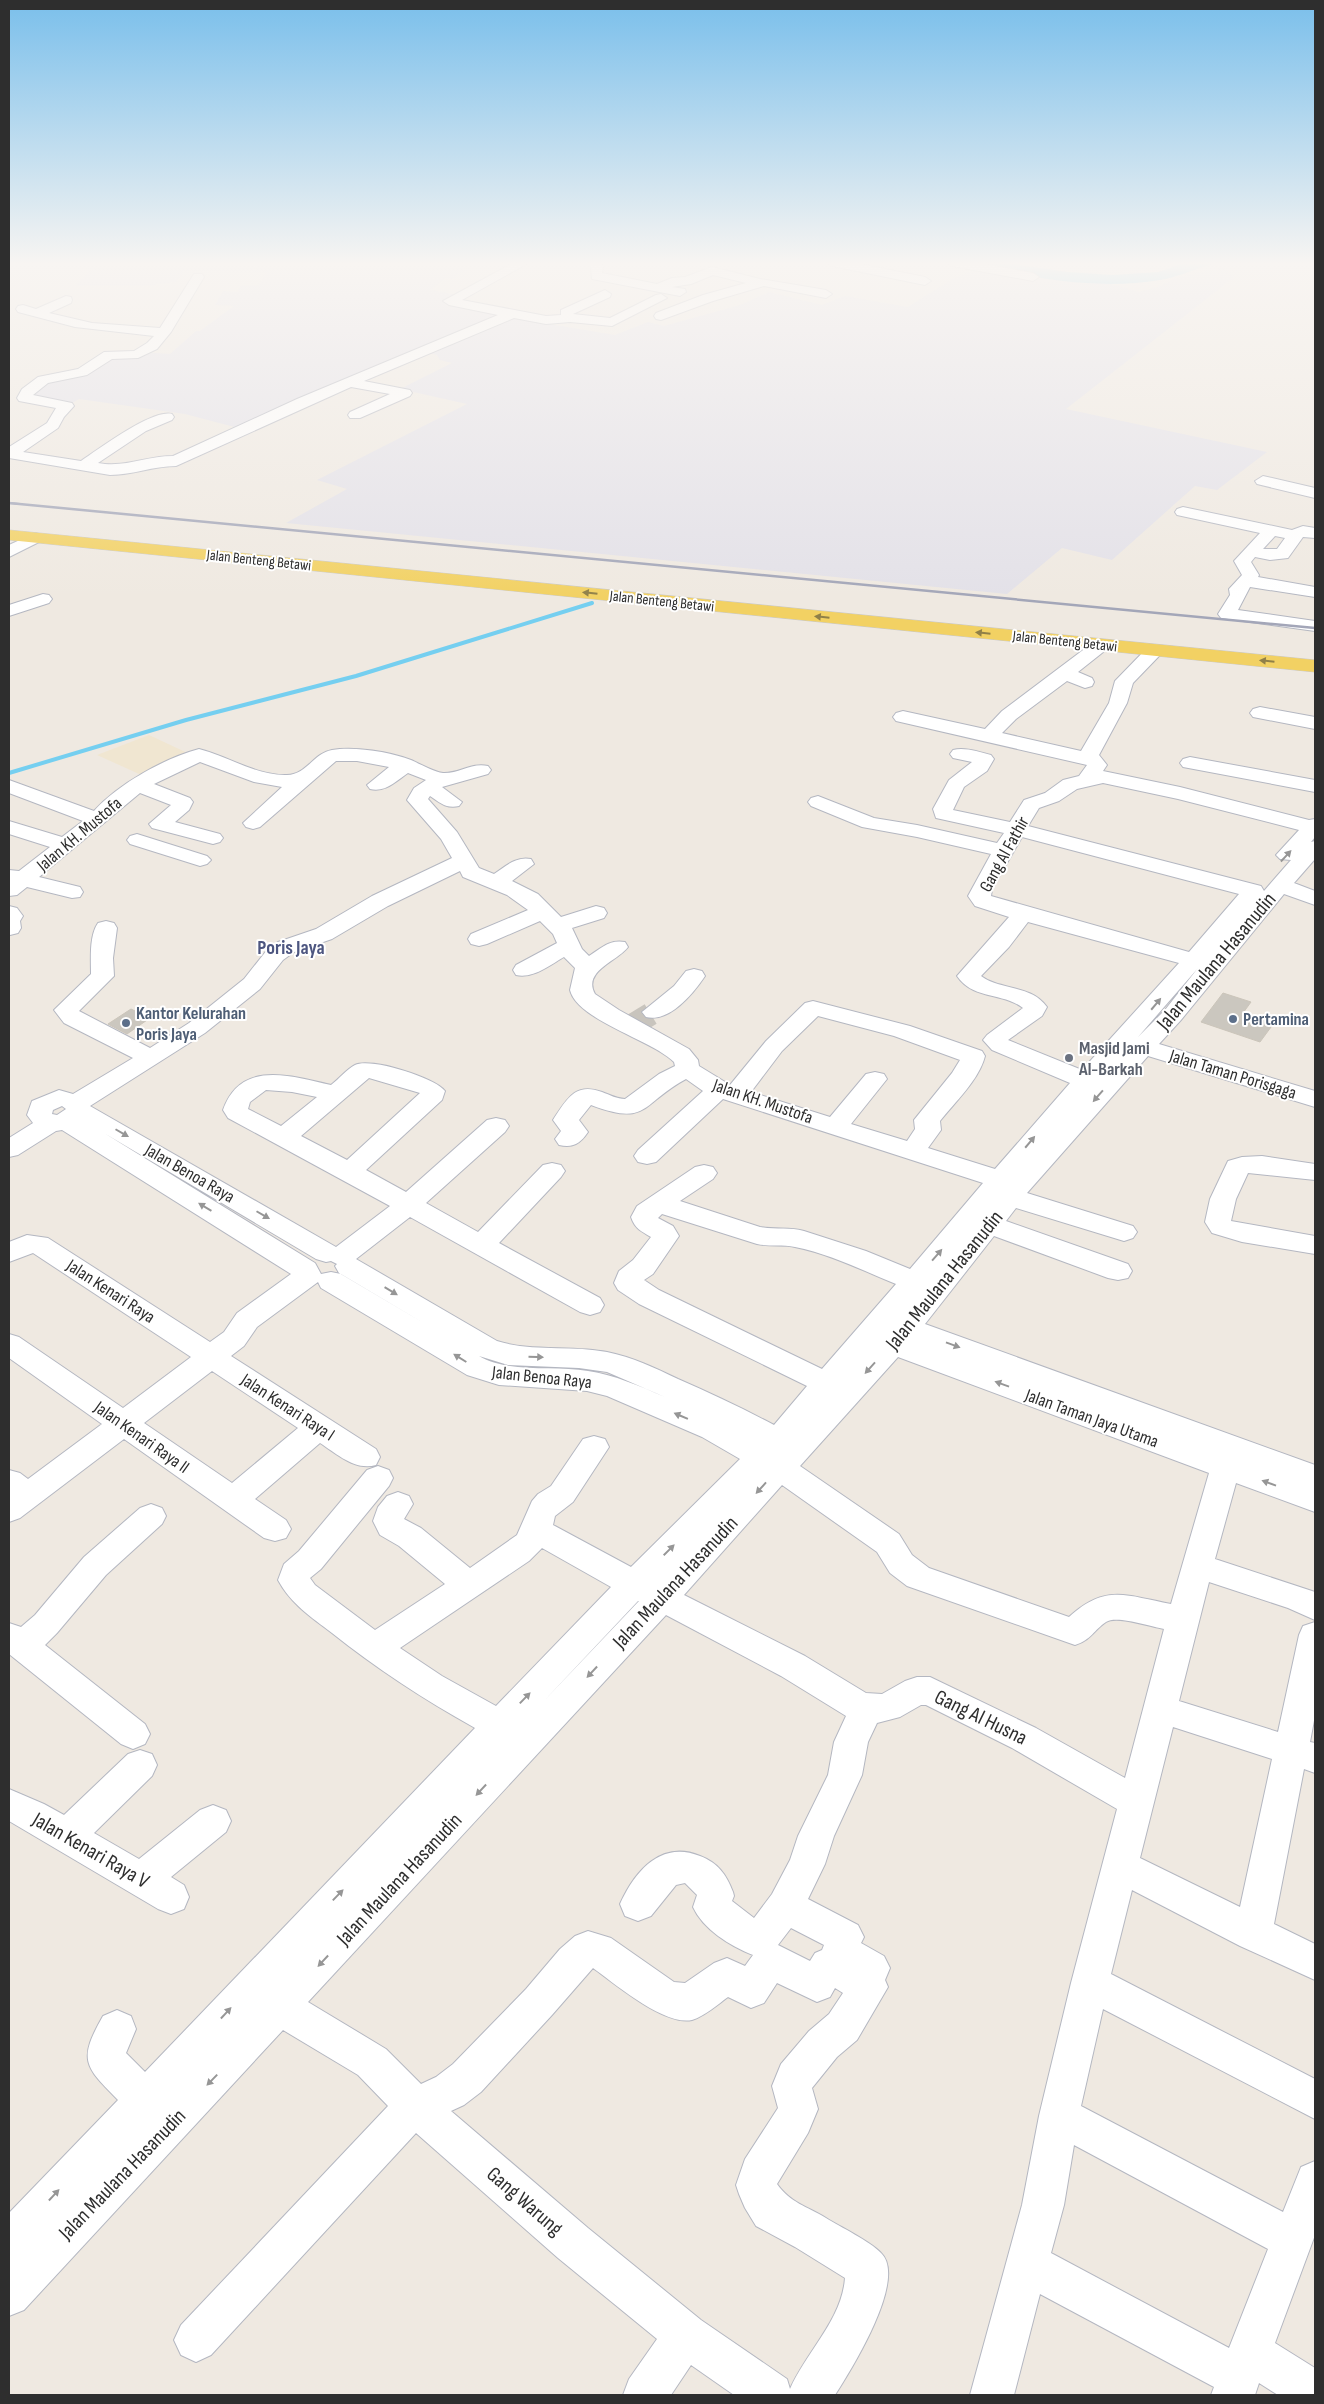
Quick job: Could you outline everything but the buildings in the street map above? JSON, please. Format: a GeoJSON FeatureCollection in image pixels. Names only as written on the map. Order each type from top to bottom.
{"type":"FeatureCollection","features":[{"type":"Feature","properties":{"kind":"main road","name":"Jalan Benteng Betawi"},"geometry":{"type":"LineString","coordinates":[[9,535],[261,551],[1180,644],[1291,663]]}},
{"type":"Feature","properties":{"kind":"main road","name":"Jalan Benteng Betawi"},"geometry":{"type":"LineString","coordinates":[[570,574],[1017,628],[1101,645],[1155,650],[1180,644],[1228,640]]}},
{"type":"Feature","properties":{"kind":"street"},"geometry":{"type":"LineString","coordinates":[[9,454],[53,425],[57,415],[67,406],[24,398],[34,386],[43,380],[71,374]]}},
{"type":"Feature","properties":{"kind":"street"},"geometry":{"type":"LineString","coordinates":[[9,454],[82,466],[123,470],[151,462],[176,461],[368,374]]}},
{"type":"Feature","properties":{"kind":"street"},"geometry":{"type":"LineString","coordinates":[[349,382],[405,393],[355,415]]}},
{"type":"Feature","properties":{"kind":"street"},"geometry":{"type":"LineString","coordinates":[[82,466],[141,428],[167,417]]}},
{"type":"Feature","properties":{"kind":"street"},"geometry":{"type":"LineString","coordinates":[[1263,481],[1315,493]]}},
{"type":"Feature","properties":{"kind":"street"},"geometry":{"type":"LineString","coordinates":[[1183,512],[1296,535]]}},
{"type":"Feature","properties":{"kind":"street"},"geometry":{"type":"LineString","coordinates":[[1271,531],[1242,561],[1251,575],[1238,589],[1239,595],[1227,611],[1229,615],[1315,626]]}},
{"type":"Feature","properties":{"kind":"street"},"geometry":{"type":"LineString","coordinates":[[1251,551],[1270,555],[1282,554],[1296,535],[1303,531],[1315,533]]}},
{"type":"Feature","properties":{"kind":"street"},"geometry":{"type":"LineString","coordinates":[[9,552],[35,538]]}},
{"type":"Feature","properties":{"kind":"street"},"geometry":{"type":"LineString","coordinates":[[1246,582],[1259,582],[1315,592]]}},
{"type":"Feature","properties":{"kind":"street"},"geometry":{"type":"LineString","coordinates":[[9,611],[43,599]]}},
{"type":"Feature","properties":{"kind":"street"},"geometry":{"type":"LineString","coordinates":[[989,736],[1009,715],[1101,645]]}},
{"type":"Feature","properties":{"kind":"street"},"geometry":{"type":"LineString","coordinates":[[1087,758],[1118,703],[1124,680],[1155,650]]}},
{"type":"Feature","properties":{"kind":"street"},"geometry":{"type":"LineString","coordinates":[[1291,663],[1315,667]]}},
{"type":"Feature","properties":{"kind":"street"},"geometry":{"type":"LineString","coordinates":[[1065,673],[1085,682]]}},
{"type":"Feature","properties":{"kind":"street"},"geometry":{"type":"LineString","coordinates":[[1260,712],[1315,723]]}},
{"type":"Feature","properties":{"kind":"street"},"geometry":{"type":"LineString","coordinates":[[903,717],[1092,759],[1097,765],[1087,779]]}},
{"type":"Feature","properties":{"kind":"street"},"geometry":{"type":"LineString","coordinates":[[960,754],[984,760],[980,767],[956,784],[942,813],[1017,831],[1244,902]]}},
{"type":"Feature","properties":{"kind":"street","name":"Jalan KH. Mustofa"},"geometry":{"type":"LineString","coordinates":[[13,882],[98,818],[108,806],[160,773],[199,755],[266,778],[300,780]]}},
{"type":"Feature","properties":{"kind":"street"},"geometry":{"type":"LineString","coordinates":[[253,823],[323,761],[337,756],[385,760],[406,765],[435,783],[452,802]]}},
{"type":"Feature","properties":{"kind":"street"},"geometry":{"type":"LineString","coordinates":[[1190,762],[1315,786]]}},
{"type":"Feature","properties":{"kind":"street"},"geometry":{"type":"LineString","coordinates":[[377,785],[406,765]]}},
{"type":"Feature","properties":{"kind":"street"},"geometry":{"type":"LineString","coordinates":[[481,770],[435,783],[420,793],[417,800],[450,836],[465,865],[475,874],[497,882],[545,905],[596,913]]}},
{"type":"Feature","properties":{"kind":"street","name":"Gang Al Fathir"},"geometry":{"type":"LineString","coordinates":[[1186,958],[1023,914],[983,901],[979,896],[981,889],[1034,802],[1052,797],[1066,785],[1102,777],[1309,829]]}},
{"type":"Feature","properties":{"kind":"street"},"geometry":{"type":"LineString","coordinates":[[9,786],[98,818]]}},
{"type":"Feature","properties":{"kind":"street"},"geometry":{"type":"LineString","coordinates":[[135,842],[182,806],[183,802],[140,786]]}},
{"type":"Feature","properties":{"kind":"street"},"geometry":{"type":"LineString","coordinates":[[818,802],[869,823],[917,831],[1003,851]]}},
{"type":"Feature","properties":{"kind":"street"},"geometry":{"type":"LineString","coordinates":[[159,824],[213,838]]}},
{"type":"Feature","properties":{"kind":"street"},"geometry":{"type":"LineString","coordinates":[[9,827],[64,845]]}},
{"type":"Feature","properties":{"kind":"street","name":"Jalan Maulana Hasanudin"},"geometry":{"type":"LineString","coordinates":[[1244,902],[1280,885],[1309,829]]}},
{"type":"Feature","properties":{"kind":"street","name":"Jalan Maulana Hasanudin"},"geometry":{"type":"LineString","coordinates":[[29,2238],[281,2007],[648,1591],[769,1450],[888,1331],[990,1225],[1004,1185],[1085,1080],[1132,1043],[1168,1020],[1186,958],[1244,902],[1309,829]]}},
{"type":"Feature","properties":{"kind":"street"},"geometry":{"type":"LineString","coordinates":[[135,842],[200,860]]}},
{"type":"Feature","properties":{"kind":"street"},"geometry":{"type":"LineString","coordinates":[[497,882],[523,864]]}},
{"type":"Feature","properties":{"kind":"street"},"geometry":{"type":"LineString","coordinates":[[9,1149],[169,1047],[235,999],[252,984],[276,954],[286,946],[324,934],[382,910],[432,887],[465,865]]}},
{"type":"Feature","properties":{"kind":"street"},"geometry":{"type":"LineString","coordinates":[[13,882],[72,892]]}},
{"type":"Feature","properties":{"kind":"street"},"geometry":{"type":"LineString","coordinates":[[1280,885],[1315,899]]}},
{"type":"Feature","properties":{"kind":"street"},"geometry":{"type":"LineString","coordinates":[[479,939],[545,905]]}},
{"type":"Feature","properties":{"kind":"street"},"geometry":{"type":"LineString","coordinates":[[545,905],[565,936],[568,946],[587,967],[617,948]]}},
{"type":"Feature","properties":{"kind":"street"},"geometry":{"type":"LineString","coordinates":[[1023,914],[995,948],[968,976],[983,986],[1015,996],[1035,1007],[1034,1011],[996,1038],[995,1040],[1000,1046],[1085,1080]]}},
{"type":"Feature","properties":{"kind":"street"},"geometry":{"type":"LineString","coordinates":[[106,928],[102,958],[103,976],[66,1010],[72,1018],[151,1058]]}},
{"type":"Feature","properties":{"kind":"street"},"geometry":{"type":"LineString","coordinates":[[524,970],[568,946]]}},
{"type":"Feature","properties":{"kind":"street","name":"Jalan KH. Mustofa"},"geometry":{"type":"LineString","coordinates":[[587,967],[581,984],[583,996],[596,1007],[680,1054],[686,1060],[687,1069],[727,1092],[957,1167],[1124,1232]]}},
{"type":"Feature","properties":{"kind":"street"},"geometry":{"type":"LineString","coordinates":[[654,1012],[682,990],[694,976]]}},
{"type":"Feature","properties":{"kind":"street"},"geometry":{"type":"LineString","coordinates":[[647,1156],[727,1092],[813,1008],[902,1031],[972,1056],[973,1060],[927,1120],[928,1130],[912,1152]]}},
{"type":"Feature","properties":{"kind":"street","name":"Jalan Maulana Hasanudin"},"geometry":{"type":"LineString","coordinates":[[769,1450],[814,1377],[888,1331],[904,1277],[1004,1185],[1132,1043]]}},
{"type":"Feature","properties":{"kind":"street","name":"Jalan Taman Porisgaga"},"geometry":{"type":"LineString","coordinates":[[1132,1043],[1315,1098]]}},
{"type":"Feature","properties":{"kind":"street"},"geometry":{"type":"LineString","coordinates":[[568,1139],[575,1132],[566,1120],[568,1115],[587,1096],[619,1107],[630,1107],[668,1079],[687,1069]]}},
{"type":"Feature","properties":{"kind":"street"},"geometry":{"type":"LineString","coordinates":[[284,1137],[334,1093],[364,1070],[384,1073],[427,1087],[433,1091],[433,1095],[349,1172]]}},
{"type":"Feature","properties":{"kind":"street"},"geometry":{"type":"LineString","coordinates":[[836,1126],[875,1079]]}},
{"type":"Feature","properties":{"kind":"street"},"geometry":{"type":"LineString","coordinates":[[334,1093],[292,1084],[262,1082],[239,1099],[235,1107],[237,1113],[349,1172],[590,1305]]}},
{"type":"Feature","properties":{"kind":"street"},"geometry":{"type":"LineString","coordinates":[[9,1132],[62,1114]]}},
{"type":"Feature","properties":{"kind":"street","name":"Jalan Benoa Raya"},"geometry":{"type":"LineString","coordinates":[[62,1114],[326,1269],[477,1368],[499,1375],[587,1381],[614,1387],[727,1425],[769,1450],[888,1543],[901,1564],[918,1577],[1075,1632],[1095,1613],[1114,1606],[1183,1620]]}},
{"type":"Feature","properties":{"kind":"street"},"geometry":{"type":"LineString","coordinates":[[15,1495],[123,1423],[234,1339],[262,1329],[326,1269],[408,1205],[496,1126]]}},
{"type":"Feature","properties":{"kind":"street"},"geometry":{"type":"LineString","coordinates":[[1315,1172],[1243,1164],[1238,1167],[1233,1180],[1223,1195],[1218,1222],[1224,1228],[1242,1233],[1315,1245]]}},
{"type":"Feature","properties":{"kind":"street"},"geometry":{"type":"LineString","coordinates":[[482,1245],[552,1171]]}},
{"type":"Feature","properties":{"kind":"street"},"geometry":{"type":"LineString","coordinates":[[704,1173],[646,1212],[644,1220],[666,1236],[643,1267],[629,1278],[628,1282],[649,1297],[814,1377]]}},
{"type":"Feature","properties":{"kind":"street"},"geometry":{"type":"LineString","coordinates":[[660,1202],[676,1210],[757,1235],[771,1238],[787,1236],[807,1240],[904,1277]]}},
{"type":"Feature","properties":{"kind":"street"},"geometry":{"type":"LineString","coordinates":[[990,1225],[1118,1271]]}},
{"type":"Feature","properties":{"kind":"street","name":"Jalan Kenari Raya"},"geometry":{"type":"LineString","coordinates":[[9,1253],[22,1245],[38,1244],[210,1356]]}},
{"type":"Feature","properties":{"kind":"street","name":"Jalan Taman Jaya Utama"},"geometry":{"type":"LineString","coordinates":[[888,1331],[1112,1394]]}},
{"type":"Feature","properties":{"kind":"street","name":"Jalan Taman Jaya Utama"},"geometry":{"type":"LineString","coordinates":[[888,1331],[1315,1477]]}},
{"type":"Feature","properties":{"kind":"street","name":"Jalan Kenari Raya II"},"geometry":{"type":"LineString","coordinates":[[9,1344],[275,1529]]}},
{"type":"Feature","properties":{"kind":"street","name":"Jalan Kenari Raya I"},"geometry":{"type":"LineString","coordinates":[[210,1356],[319,1427],[372,1468],[310,1560],[294,1576],[304,1594],[374,1648]]}},
{"type":"Feature","properties":{"kind":"street"},"geometry":{"type":"LineString","coordinates":[[1084,1375],[1112,1394],[1241,1451],[1315,1477]]}},
{"type":"Feature","properties":{"kind":"street"},"geometry":{"type":"LineString","coordinates":[[233,1500],[319,1427]]}},
{"type":"Feature","properties":{"kind":"street"},"geometry":{"type":"LineString","coordinates":[[489,1718],[430,1686],[374,1648],[528,1544],[536,1530],[538,1517],[543,1509],[549,1502],[562,1494],[594,1447]]}},
{"type":"Feature","properties":{"kind":"street"},"geometry":{"type":"LineString","coordinates":[[992,2395],[1043,2205],[1059,2116],[1090,1983],[1197,1566],[1241,1451]]}},
{"type":"Feature","properties":{"kind":"street"},"geometry":{"type":"LineString","coordinates":[[398,1504],[389,1515],[388,1521],[391,1526],[410,1536],[469,1585]]}},
{"type":"Feature","properties":{"kind":"street"},"geometry":{"type":"LineString","coordinates":[[66,1836],[137,1749],[15,1641],[46,1624],[95,1566],[152,1516]]}},
{"type":"Feature","properties":{"kind":"street"},"geometry":{"type":"LineString","coordinates":[[536,1530],[648,1591],[794,1666],[859,1706],[866,1708],[851,1742],[845,1775],[816,1836],[807,1864],[785,1906],[760,1940],[738,1929],[711,1907],[716,1896],[713,1884],[701,1874],[681,1865],[670,1867],[638,1904]]}},
{"type":"Feature","properties":{"kind":"street"},"geometry":{"type":"LineString","coordinates":[[1197,1566],[1299,1599],[1315,1607]]}},
{"type":"Feature","properties":{"kind":"street","name":"Jalan Maulana Hasanudin"},"geometry":{"type":"LineString","coordinates":[[9,2295],[29,2238],[132,2087],[489,1718],[648,1591]]}},
{"type":"Feature","properties":{"kind":"street"},"geometry":{"type":"LineString","coordinates":[[1253,1934],[1303,1754],[1315,1635]]}},
{"type":"Feature","properties":{"kind":"street","name":"Gang Al Husna"},"geometry":{"type":"LineString","coordinates":[[866,1708],[888,1707],[917,1691],[930,1691],[1024,1738],[1136,1803]]}},
{"type":"Feature","properties":{"kind":"street"},"geometry":{"type":"LineString","coordinates":[[1160,1709],[1303,1754]]}},
{"type":"Feature","properties":{"kind":"street","name":"Jalan Kenari Raya V"},"geometry":{"type":"LineString","coordinates":[[9,1804],[32,1815],[171,1897]]}},
{"type":"Feature","properties":{"kind":"street"},"geometry":{"type":"LineString","coordinates":[[142,1879],[212,1821]]}},
{"type":"Feature","properties":{"kind":"street"},"geometry":{"type":"LineString","coordinates":[[1119,1866],[1253,1934],[1315,1963]]}},
{"type":"Feature","properties":{"kind":"street"},"geometry":{"type":"LineString","coordinates":[[785,1906],[845,1937],[840,1951],[878,1972],[843,2027],[823,2044],[796,2078],[792,2086],[797,2103],[796,2114],[759,2173],[756,2185],[759,2194],[771,2211],[810,2232],[867,2268],[868,2283],[859,2306],[841,2345],[810,2395]]}},
{"type":"Feature","properties":{"kind":"street"},"geometry":{"type":"LineString","coordinates":[[196,2340],[415,2106],[450,2091],[467,2078],[539,2002],[573,1961],[588,1948],[598,1950],[663,1996],[690,2002],[727,1976],[751,1990],[771,1960],[818,1984],[828,1965],[869,1987]]}},
{"type":"Feature","properties":{"kind":"street"},"geometry":{"type":"LineString","coordinates":[[1090,1983],[1315,2100]]}},
{"type":"Feature","properties":{"kind":"street","name":"Gang Warung"},"geometry":{"type":"LineString","coordinates":[[281,2007],[372,2062],[415,2106],[573,2243],[686,2335],[771,2395]]}},
{"type":"Feature","properties":{"kind":"street"},"geometry":{"type":"LineString","coordinates":[[117,2030],[105,2051],[105,2057],[132,2087]]}},
{"type":"Feature","properties":{"kind":"street"},"geometry":{"type":"LineString","coordinates":[[1059,2116],[1292,2239]]}},
{"type":"Feature","properties":{"kind":"street"},"geometry":{"type":"LineString","coordinates":[[1240,2375],[1315,2181]]}},
{"type":"Feature","properties":{"kind":"street"},"geometry":{"type":"LineString","coordinates":[[1028,2264],[1240,2375],[1315,2393]]}},
{"type":"Feature","properties":{"kind":"street"},"geometry":{"type":"LineString","coordinates":[[645,2395],[686,2335]]}},
{"type":"Feature","properties":{"kind":"shaded area"},"geometry":{"type":"Polygon","coordinates":[[[74,374],[366,374],[242,429],[185,414],[79,399],[69,405],[43,402],[24,390],[74,374]]]}},
{"type":"Feature","properties":{"kind":"shaded area"},"geometry":{"type":"Polygon","coordinates":[[[430,374],[1110,374],[1066,409],[1267,452],[1217,490],[1195,486],[1112,560],[1062,548],[1007,594],[286,523],[347,489],[317,480],[467,404],[400,389],[430,374]]]}},
{"type":"Feature","properties":{"kind":"shaded area"},"geometry":{"type":"Polygon","coordinates":[[[149,735],[194,756],[148,778],[97,755],[149,735]]]}},
{"type":"Feature","properties":{"kind":"waterway"},"geometry":{"type":"LineString","coordinates":[[9,773],[186,720],[356,676],[592,603]]}},
{"type":"Feature","properties":{"kind":"tunnel"},"geometry":{"type":"LineString","coordinates":[[631,1026],[654,1012]]}},
{"type":"Feature","properties":{"kind":"railway"},"geometry":{"type":"LineString","coordinates":[[20,504],[9,503],[1315,628]]}},
{"type":"Feature","properties":{"kind":"place","name":"Pertamina"},"geometry":{"type":"Point","coordinates":[1233,1019]}},
{"type":"Feature","properties":{"kind":"place","name":"Kantor Kelurahan Poris Jaya"},"geometry":{"type":"Point","coordinates":[126,1023]}},
{"type":"Feature","properties":{"kind":"place","name":"Masjid Jami Al-Barkah"},"geometry":{"type":"Point","coordinates":[1069,1058]}},
{"type":"Feature","properties":{"kind":"district","name":"Poris Jaya"},"geometry":{"type":"Point","coordinates":[291,947]}}]}
